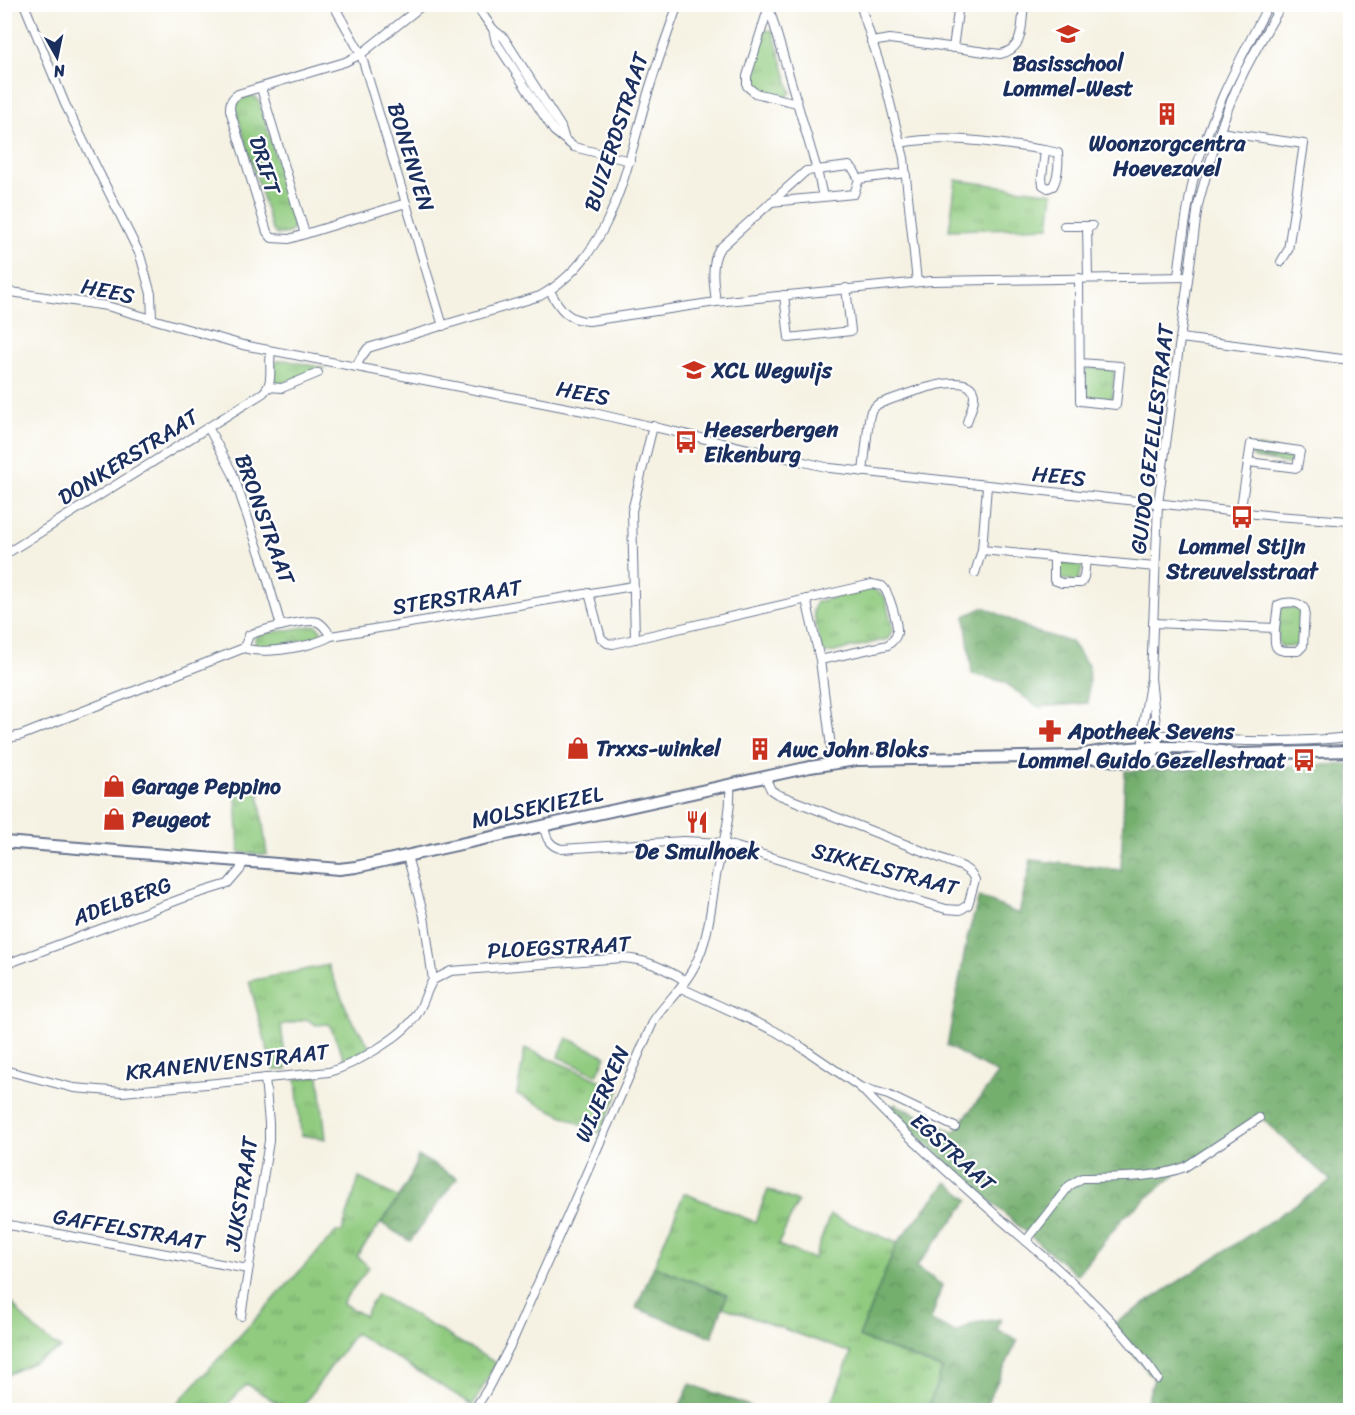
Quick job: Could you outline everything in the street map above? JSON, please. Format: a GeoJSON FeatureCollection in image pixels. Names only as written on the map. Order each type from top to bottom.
{"type":"FeatureCollection","features":[{"type":"Feature","properties":{"kind":"main road","name":"MOLSEKIEZEL"},"geometry":{"type":"LineString","coordinates":[[1076,756],[1112,750],[1143,749],[1201,749],[1240,754]]}},
{"type":"Feature","properties":{"kind":"main road","name":"MOLSEKIEZEL"},"geometry":{"type":"LineString","coordinates":[[4,842],[339,869],[833,763],[886,759],[1076,756],[1125,762],[1197,760],[1240,754],[1350,751]]}},
{"type":"Feature","properties":{"kind":"street"},"geometry":{"type":"LineString","coordinates":[[24,4],[75,126],[132,236],[147,277],[152,300],[152,319]]}},
{"type":"Feature","properties":{"kind":"street","name":"BONENVEN"},"geometry":{"type":"LineString","coordinates":[[333,4],[361,54],[443,326]]}},
{"type":"Feature","properties":{"kind":"street","name":"DRIFT"},"geometry":{"type":"LineString","coordinates":[[406,203],[283,240],[272,238],[267,232],[230,111],[233,98],[238,94],[345,62],[361,54],[424,4]]}},
{"type":"Feature","properties":{"kind":"street"},"geometry":{"type":"LineString","coordinates":[[475,4],[493,29],[504,38],[561,127],[564,137],[574,147],[630,161]]}},
{"type":"Feature","properties":{"kind":"street","name":"BUIZERDSTRAAT"},"geometry":{"type":"LineString","coordinates":[[356,367],[368,348],[525,301],[550,291],[578,266],[600,236],[624,182],[653,75],[678,4]]}},
{"type":"Feature","properties":{"kind":"street"},"geometry":{"type":"LineString","coordinates":[[860,4],[883,75],[900,143],[906,173],[917,282]]}},
{"type":"Feature","properties":{"kind":"street"},"geometry":{"type":"LineString","coordinates":[[952,48],[959,4]]}},
{"type":"Feature","properties":{"kind":"street"},"geometry":{"type":"LineString","coordinates":[[871,42],[890,39],[1000,54],[1009,52],[1019,41],[1024,4]]}},
{"type":"Feature","properties":{"kind":"street"},"geometry":{"type":"LineString","coordinates":[[1178,276],[1189,203],[1202,150],[1223,93],[1269,4]]}},
{"type":"Feature","properties":{"kind":"street","name":"GUIDO GEZELLESTRAAT"},"geometry":{"type":"LineString","coordinates":[[1143,749],[1143,732],[1151,678],[1158,504],[1198,205],[1220,132],[1243,74],[1282,4]]}},
{"type":"Feature","properties":{"kind":"street"},"geometry":{"type":"LineString","coordinates":[[769,5],[747,76],[747,86],[755,93],[797,102]]}},
{"type":"Feature","properties":{"kind":"street"},"geometry":{"type":"LineString","coordinates":[[769,5],[823,197]]}},
{"type":"Feature","properties":{"kind":"street"},"geometry":{"type":"LineString","coordinates":[[1255,31],[1264,36]]}},
{"type":"Feature","properties":{"kind":"street","name":"DRIFT"},"geometry":{"type":"LineString","coordinates":[[261,88],[304,234]]}},
{"type":"Feature","properties":{"kind":"street"},"geometry":{"type":"LineString","coordinates":[[1220,132],[1304,144],[1288,250],[1281,262]]}},
{"type":"Feature","properties":{"kind":"street"},"geometry":{"type":"LineString","coordinates":[[900,143],[940,139],[1045,150]]}},
{"type":"Feature","properties":{"kind":"street"},"geometry":{"type":"LineString","coordinates":[[716,302],[713,272],[715,256],[719,249],[771,202],[806,171],[849,166],[859,179],[854,194],[771,202]]}},
{"type":"Feature","properties":{"kind":"street"},"geometry":{"type":"LineString","coordinates":[[859,179],[906,173]]}},
{"type":"Feature","properties":{"kind":"street"},"geometry":{"type":"LineString","coordinates":[[1189,203],[1198,205]]}},
{"type":"Feature","properties":{"kind":"street"},"geometry":{"type":"LineString","coordinates":[[1064,226],[1090,226],[1084,278],[1080,363],[1080,401],[1116,405],[1120,366],[1080,363]]}},
{"type":"Feature","properties":{"kind":"street"},"geometry":{"type":"LineString","coordinates":[[550,291],[560,309],[580,321],[604,320],[716,302],[917,282],[1188,277]]}},
{"type":"Feature","properties":{"kind":"street"},"geometry":{"type":"LineString","coordinates":[[784,295],[789,338],[851,332],[846,288]]}},
{"type":"Feature","properties":{"kind":"street","name":"HEES"},"geometry":{"type":"LineString","coordinates":[[4,291],[107,306],[205,335],[271,351],[653,426],[830,468],[1240,513],[1350,521]]}},
{"type":"Feature","properties":{"kind":"street"},"geometry":{"type":"LineString","coordinates":[[1181,338],[1342,359],[1350,357]]}},
{"type":"Feature","properties":{"kind":"street"},"geometry":{"type":"LineString","coordinates":[[269,387],[271,351]]}},
{"type":"Feature","properties":{"kind":"street","name":"DONKERSTRAAT"},"geometry":{"type":"LineString","coordinates":[[4,555],[208,428],[269,387],[282,388],[318,373]]}},
{"type":"Feature","properties":{"kind":"street"},"geometry":{"type":"LineString","coordinates":[[863,472],[869,419],[871,411],[878,404],[942,384],[959,382],[968,385],[973,391],[974,396],[967,422]]}},
{"type":"Feature","properties":{"kind":"street"},"geometry":{"type":"LineString","coordinates":[[635,639],[632,511],[653,426]]}},
{"type":"Feature","properties":{"kind":"street","name":"BRONSTRAAT"},"geometry":{"type":"LineString","coordinates":[[208,428],[233,474],[281,626]]}},
{"type":"Feature","properties":{"kind":"street"},"geometry":{"type":"LineString","coordinates":[[1240,513],[1248,462],[1251,444],[1300,451],[1298,468],[1248,462]]}},
{"type":"Feature","properties":{"kind":"street"},"geometry":{"type":"LineString","coordinates":[[975,573],[981,550],[987,486]]}},
{"type":"Feature","properties":{"kind":"street"},"geometry":{"type":"LineString","coordinates":[[981,550],[1155,567]]}},
{"type":"Feature","properties":{"kind":"street"},"geometry":{"type":"LineString","coordinates":[[1054,557],[1054,580],[1073,584],[1081,583],[1086,561]]}},
{"type":"Feature","properties":{"kind":"street"},"geometry":{"type":"LineString","coordinates":[[590,593],[601,638],[613,644],[872,584],[881,586],[888,593],[897,627],[897,634],[888,645],[820,660]]}},
{"type":"Feature","properties":{"kind":"street","name":"STERSTRAAT"},"geometry":{"type":"LineString","coordinates":[[4,739],[22,735],[244,648],[255,652],[266,651],[322,642],[331,636],[633,586]]}},
{"type":"Feature","properties":{"kind":"street"},"geometry":{"type":"LineString","coordinates":[[806,599],[820,660],[833,763]]}},
{"type":"Feature","properties":{"kind":"street"},"geometry":{"type":"LineString","coordinates":[[1300,603],[1304,606],[1302,650],[1279,651],[1276,649],[1274,645],[1275,628],[1278,605],[1300,603]]}},
{"type":"Feature","properties":{"kind":"street","name":"STERSTRAAT"},"geometry":{"type":"LineString","coordinates":[[244,648],[249,635],[281,626],[314,621],[321,624],[331,636]]}},
{"type":"Feature","properties":{"kind":"street"},"geometry":{"type":"LineString","coordinates":[[1153,623],[1275,628]]}},
{"type":"Feature","properties":{"kind":"street","name":"GUIDO GEZELLESTRAAT"},"geometry":{"type":"LineString","coordinates":[[1151,678],[1158,749]]}},
{"type":"Feature","properties":{"kind":"street"},"geometry":{"type":"LineString","coordinates":[[1143,732],[1226,740],[1350,737]]}},
{"type":"Feature","properties":{"kind":"street"},"geometry":{"type":"LineString","coordinates":[[1143,749],[1151,761],[1158,749]]}},
{"type":"Feature","properties":{"kind":"street","name":"SIKKELSTRAAT"},"geometry":{"type":"LineString","coordinates":[[544,826],[548,841],[554,847],[562,849],[683,841],[723,843],[946,909],[960,910],[968,905],[975,880],[971,873],[963,867],[777,794],[771,790],[765,777]]}},
{"type":"Feature","properties":{"kind":"street","name":"WIJERKEN"},"geometry":{"type":"LineString","coordinates":[[474,1410],[512,1342],[654,1020],[683,984],[702,949],[730,804],[730,785]]}},
{"type":"Feature","properties":{"kind":"street"},"geometry":{"type":"LineString","coordinates":[[407,856],[424,916],[433,980]]}},
{"type":"Feature","properties":{"kind":"street","name":"ADELBERG"},"geometry":{"type":"LineString","coordinates":[[4,965],[186,897],[228,884],[240,870],[243,862]]}},
{"type":"Feature","properties":{"kind":"street","name":"PLOEGSTRAAT"},"geometry":{"type":"LineString","coordinates":[[433,980],[451,971],[622,958],[654,964],[683,984]]}},
{"type":"Feature","properties":{"kind":"street","name":"KRANENVENSTRAAT"},"geometry":{"type":"LineString","coordinates":[[4,1070],[74,1088],[123,1092],[329,1072],[352,1064],[379,1047],[412,1021],[433,980]]}},
{"type":"Feature","properties":{"kind":"street","name":"EGSTRAAT"},"geometry":{"type":"LineString","coordinates":[[683,984],[775,1031],[860,1087],[911,1139],[1092,1299],[1158,1378]]}},
{"type":"Feature","properties":{"kind":"street","name":"JUKSTRAAT"},"geometry":{"type":"LineString","coordinates":[[241,1316],[268,1141],[269,1123],[265,1078]]}},
{"type":"Feature","properties":{"kind":"street","name":"EGSTRAAT"},"geometry":{"type":"LineString","coordinates":[[860,1087],[888,1095],[955,1127]]}},
{"type":"Feature","properties":{"kind":"street"},"geometry":{"type":"LineString","coordinates":[[1026,1241],[1075,1181],[1082,1178],[1155,1175],[1172,1172],[1185,1167],[1259,1118]]}},
{"type":"Feature","properties":{"kind":"street","name":"GAFFELSTRAAT"},"geometry":{"type":"LineString","coordinates":[[4,1224],[248,1269]]}},
{"type":"Feature","properties":{"kind":"green space"},"geometry":{"type":"Polygon","coordinates":[[[771,30],[791,92],[787,97],[757,91],[749,83],[764,31],[771,30]]]}},
{"type":"Feature","properties":{"kind":"green space"},"geometry":{"type":"Polygon","coordinates":[[[248,96],[256,97],[260,103],[294,222],[293,229],[289,233],[276,235],[272,229],[236,111],[239,101],[248,96]]]}},
{"type":"Feature","properties":{"kind":"green space"},"geometry":{"type":"Polygon","coordinates":[[[956,180],[1053,193],[1049,227],[949,230],[956,180]]]}},
{"type":"Feature","properties":{"kind":"green space"},"geometry":{"type":"Polygon","coordinates":[[[285,360],[324,368],[279,386],[274,385],[274,365],[278,361],[285,360]]]}},
{"type":"Feature","properties":{"kind":"green space"},"geometry":{"type":"Polygon","coordinates":[[[1087,367],[1114,371],[1113,397],[1098,400],[1084,395],[1084,372],[1087,367]]]}},
{"type":"Feature","properties":{"kind":"green space"},"geometry":{"type":"Polygon","coordinates":[[[1257,447],[1291,453],[1295,459],[1289,464],[1255,458],[1252,456],[1253,449],[1257,447]]]}},
{"type":"Feature","properties":{"kind":"green space"},"geometry":{"type":"Polygon","coordinates":[[[1062,561],[1079,563],[1082,569],[1078,581],[1058,579],[1057,564],[1062,561]]]}},
{"type":"Feature","properties":{"kind":"green space"},"geometry":{"type":"Polygon","coordinates":[[[872,588],[885,597],[893,629],[888,639],[825,653],[821,649],[813,611],[816,602],[872,588]]]}},
{"type":"Feature","properties":{"kind":"green space"},"geometry":{"type":"Polygon","coordinates":[[[984,607],[1036,632],[1071,642],[1089,667],[1088,703],[1038,707],[1004,682],[972,674],[965,616],[984,607]]]}},
{"type":"Feature","properties":{"kind":"green space"},"geometry":{"type":"Polygon","coordinates":[[[1282,607],[1301,610],[1298,646],[1281,646],[1278,642],[1279,610],[1282,607]]]}},
{"type":"Feature","properties":{"kind":"green space"},"geometry":{"type":"Polygon","coordinates":[[[316,625],[321,630],[321,634],[315,638],[263,648],[255,645],[255,637],[258,635],[316,625]]]}},
{"type":"Feature","properties":{"kind":"green space"},"geometry":{"type":"Polygon","coordinates":[[[1350,764],[1350,1410],[1144,1410],[1154,1379],[1111,1326],[1331,1181],[1260,1117],[1176,1174],[1124,1217],[1077,1275],[889,1111],[895,1104],[954,1132],[998,1074],[947,1046],[967,939],[979,897],[1019,914],[1031,860],[1121,870],[1125,771],[1350,764]]]}},
{"type":"Feature","properties":{"kind":"green space"},"geometry":{"type":"Polygon","coordinates":[[[259,792],[267,855],[239,852],[236,795],[259,792]]]}},
{"type":"Feature","properties":{"kind":"green space"},"geometry":{"type":"Polygon","coordinates":[[[328,965],[350,1017],[371,1048],[346,1062],[329,1024],[316,1025],[306,1019],[281,1025],[287,1070],[273,1070],[249,981],[328,965]]]}},
{"type":"Feature","properties":{"kind":"green space"},"geometry":{"type":"Polygon","coordinates":[[[567,1038],[606,1056],[597,1075],[558,1057],[567,1038]]]}},
{"type":"Feature","properties":{"kind":"green space"},"geometry":{"type":"Polygon","coordinates":[[[525,1048],[620,1089],[600,1133],[517,1094],[525,1048]]]}},
{"type":"Feature","properties":{"kind":"green space"},"geometry":{"type":"Polygon","coordinates":[[[319,1076],[326,1139],[301,1135],[296,1079],[319,1076]]]}},
{"type":"Feature","properties":{"kind":"green space"},"geometry":{"type":"Polygon","coordinates":[[[418,1156],[457,1178],[410,1241],[381,1223],[407,1183],[418,1156]]]}},
{"type":"Feature","properties":{"kind":"green space"},"geometry":{"type":"Polygon","coordinates":[[[359,1178],[399,1198],[357,1256],[369,1267],[342,1303],[364,1316],[377,1294],[496,1363],[473,1405],[355,1333],[300,1410],[288,1410],[247,1384],[222,1410],[171,1410],[336,1232],[342,1232],[359,1178]]]}},
{"type":"Feature","properties":{"kind":"green space"},"geometry":{"type":"Polygon","coordinates":[[[947,1182],[969,1200],[916,1267],[942,1285],[931,1321],[956,1333],[974,1323],[1001,1319],[997,1330],[1018,1340],[985,1407],[990,1410],[927,1410],[942,1369],[859,1337],[897,1243],[947,1182]]]}},
{"type":"Feature","properties":{"kind":"green space"},"geometry":{"type":"Polygon","coordinates":[[[768,1190],[798,1202],[778,1245],[814,1259],[830,1215],[897,1243],[859,1337],[942,1369],[927,1410],[829,1410],[851,1353],[723,1307],[727,1295],[654,1266],[684,1193],[755,1222],[768,1190]]]}},
{"type":"Feature","properties":{"kind":"green space"},"geometry":{"type":"Polygon","coordinates":[[[654,1266],[727,1295],[712,1337],[636,1308],[654,1266]]]}},
{"type":"Feature","properties":{"kind":"green space"},"geometry":{"type":"Polygon","coordinates":[[[5,1291],[29,1323],[61,1349],[5,1376],[5,1291]]]}},
{"type":"Feature","properties":{"kind":"green space"},"geometry":{"type":"Polygon","coordinates":[[[690,1384],[760,1410],[678,1410],[690,1384]]]}},
{"type":"Feature","properties":{"kind":"place","name":"Basisschool Lommel-West"},"geometry":{"type":"Point","coordinates":[1068,34]}},
{"type":"Feature","properties":{"kind":"place","name":"Woonzorgcentra Hoevezavel"},"geometry":{"type":"Point","coordinates":[1167,114]}},
{"type":"Feature","properties":{"kind":"place","name":"XCL Wegwijs"},"geometry":{"type":"Point","coordinates":[694,370]}},
{"type":"Feature","properties":{"kind":"place","name":"Heeserbergen Eikenburg"},"geometry":{"type":"Point","coordinates":[686,442]}},
{"type":"Feature","properties":{"kind":"place","name":"Lommel Stijn Streuvelsstraat"},"geometry":{"type":"Point","coordinates":[1242,517]}},
{"type":"Feature","properties":{"kind":"place","name":"Apotheek Sevens"},"geometry":{"type":"Point","coordinates":[1050,731]}},
{"type":"Feature","properties":{"kind":"place","name":"Trxxs-winkel"},"geometry":{"type":"Point","coordinates":[578,748]}},
{"type":"Feature","properties":{"kind":"place","name":"Awc John Bloks"},"geometry":{"type":"Point","coordinates":[760,749]}},
{"type":"Feature","properties":{"kind":"place","name":"Lommel Guido Gezellestraat"},"geometry":{"type":"Point","coordinates":[1304,760]}},
{"type":"Feature","properties":{"kind":"place","name":"Garage Peppino"},"geometry":{"type":"Point","coordinates":[114,786]}},
{"type":"Feature","properties":{"kind":"place","name":"Peugeot"},"geometry":{"type":"Point","coordinates":[114,819]}},
{"type":"Feature","properties":{"kind":"place","name":"De Smulhoek"},"geometry":{"type":"Point","coordinates":[697,822]}}]}
